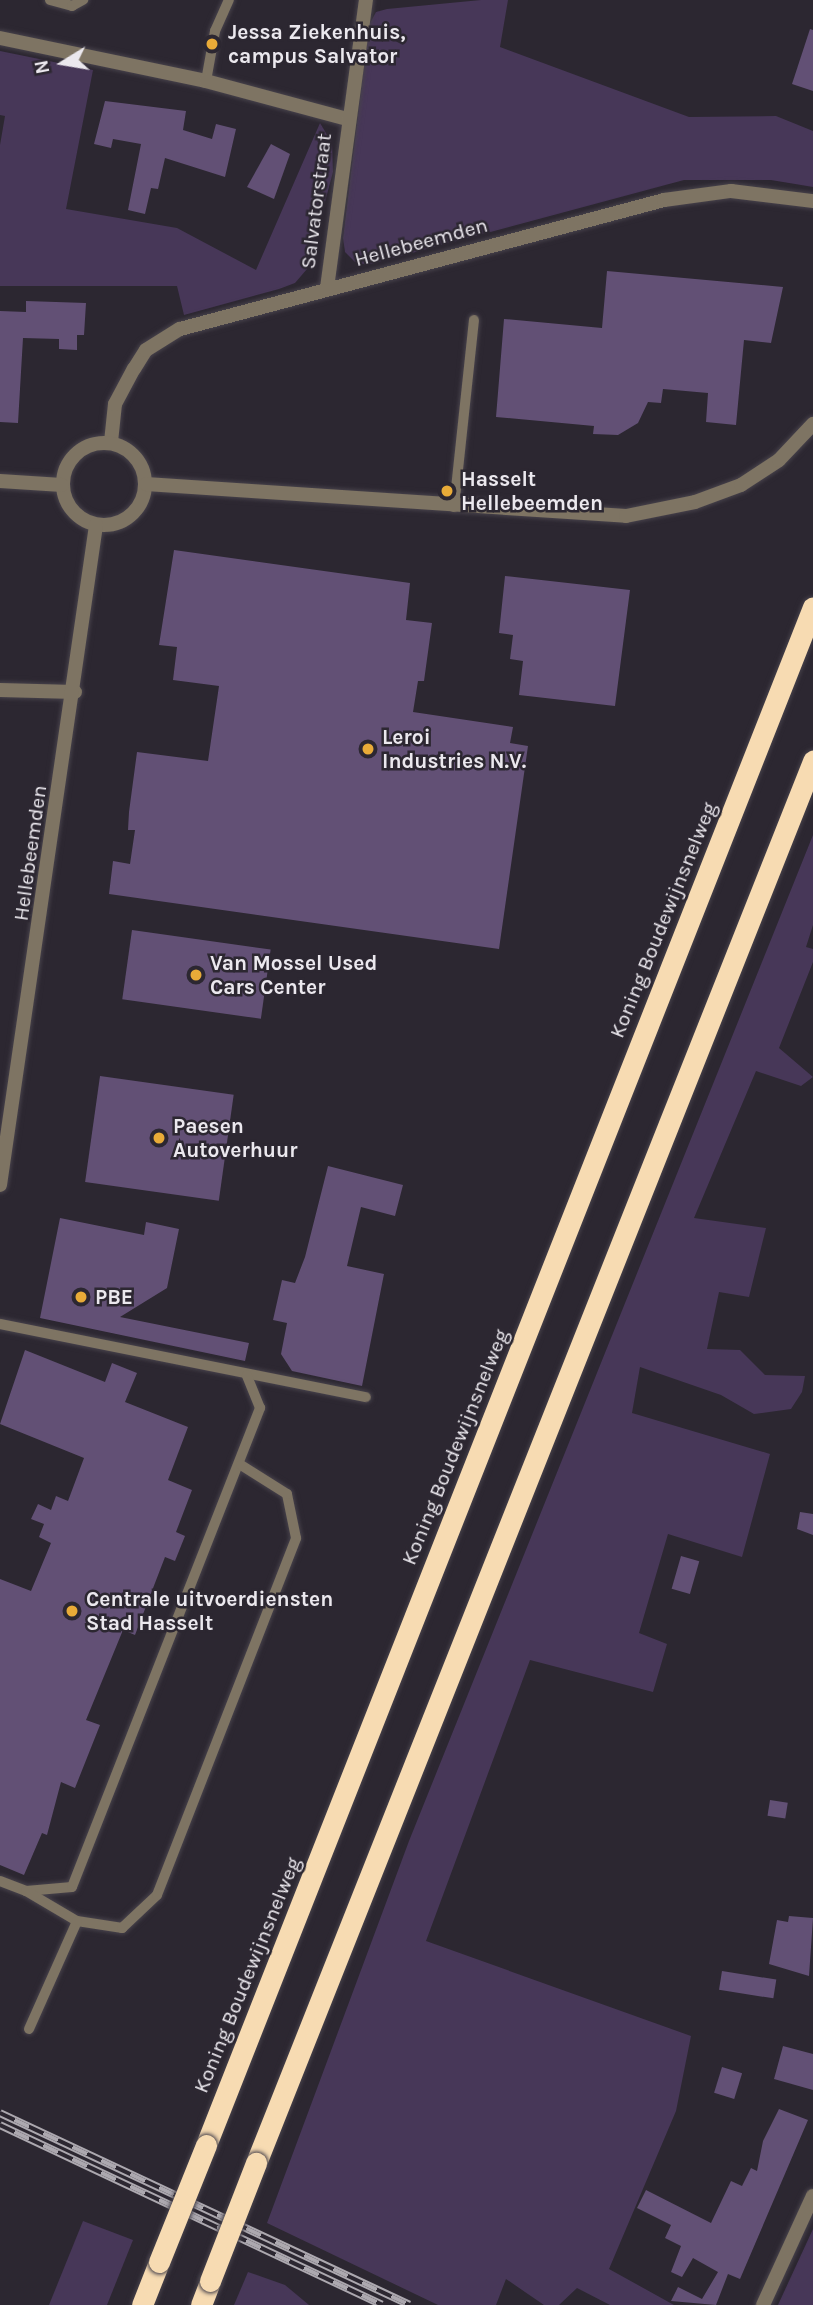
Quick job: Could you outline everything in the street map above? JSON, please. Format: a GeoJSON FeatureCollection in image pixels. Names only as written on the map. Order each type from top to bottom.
{"type":"FeatureCollection","features":[{"type":"Feature","properties":{"kind":"highway","name":"Koning Boudewijnsnelweg"},"geometry":{"type":"LineString","coordinates":[[142,2305],[813,607]]}},
{"type":"Feature","properties":{"kind":"highway"},"geometry":{"type":"LineString","coordinates":[[201,2305],[813,761]]}},
{"type":"Feature","properties":{"kind":"street","name":"Salvatorstraat"},"geometry":{"type":"LineString","coordinates":[[327,288],[347,119],[366,0]]}},
{"type":"Feature","properties":{"kind":"street","name":"Salvatorstraat"},"geometry":{"type":"LineString","coordinates":[[0,38],[206,81],[347,119]]}},
{"type":"Feature","properties":{"kind":"street","name":"Hellebeemden"},"geometry":{"type":"LineString","coordinates":[[111,442],[116,404],[146,350],[180,329],[327,288],[687,196],[762,191],[813,201]]}},
{"type":"Feature","properties":{"kind":"street"},"geometry":{"type":"LineString","coordinates":[[146,484],[454,507],[626,516],[695,502],[741,485],[769,467],[813,424]]}},
{"type":"Feature","properties":{"kind":"street"},"geometry":{"type":"LineString","coordinates":[[111,442],[129,450],[141,465],[146,484],[131,517],[96,525],[72,511],[62,485],[77,452],[111,442]]}},
{"type":"Feature","properties":{"kind":"street"},"geometry":{"type":"LineString","coordinates":[[0,481],[62,485]]}},
{"type":"Feature","properties":{"kind":"street","name":"Hellebeemden"},"geometry":{"type":"LineString","coordinates":[[0,1185],[75,692],[96,525]]}},
{"type":"Feature","properties":{"kind":"street"},"geometry":{"type":"LineString","coordinates":[[0,690],[75,692]]}},
{"type":"Feature","properties":{"kind":"street"},"geometry":{"type":"LineString","coordinates":[[763,2305],[813,2196]]}},
{"type":"Feature","properties":{"kind":"lane"},"geometry":{"type":"LineString","coordinates":[[50,0],[72,6],[83,0]]}},
{"type":"Feature","properties":{"kind":"lane"},"geometry":{"type":"LineString","coordinates":[[206,81],[215,31],[229,0]]}},
{"type":"Feature","properties":{"kind":"lane"},"geometry":{"type":"LineString","coordinates":[[454,507],[474,320]]}},
{"type":"Feature","properties":{"kind":"lane"},"geometry":{"type":"LineString","coordinates":[[0,1324],[247,1376],[366,1397]]}},
{"type":"Feature","properties":{"kind":"lane"},"geometry":{"type":"LineString","coordinates":[[26,1891],[72,1887],[241,1465],[260,1408],[247,1376]]}},
{"type":"Feature","properties":{"kind":"lane"},"geometry":{"type":"LineString","coordinates":[[0,1881],[26,1891],[77,1921],[122,1928],[157,1895],[296,1538],[287,1494],[241,1465]]}},
{"type":"Feature","properties":{"kind":"lane"},"geometry":{"type":"LineString","coordinates":[[29,2029],[77,1921]]}},
{"type":"Feature","properties":{"kind":"shaded area"},"geometry":{"type":"Polygon","coordinates":[[[508,0],[500,47],[689,117],[776,116],[813,131],[813,187],[771,180],[684,180],[367,265],[355,262],[345,252],[343,238],[369,25],[376,12],[387,9],[508,0]]]}},
{"type":"Feature","properties":{"kind":"shaded area"},"geometry":{"type":"Polygon","coordinates":[[[0,51],[93,70],[66,209],[177,228],[256,270],[320,123],[332,143],[333,172],[307,269],[295,283],[279,289],[184,315],[177,286],[0,286],[0,145],[5,116],[0,115],[0,51]]]}},
{"type":"Feature","properties":{"kind":"shaded area"},"geometry":{"type":"Polygon","coordinates":[[[813,835],[813,925],[806,947],[813,949],[813,962],[779,1048],[813,1077],[801,1086],[756,1071],[694,1218],[766,1228],[749,1297],[719,1292],[707,1349],[740,1350],[765,1375],[805,1376],[802,1392],[791,1409],[754,1414],[721,1395],[640,1367],[632,1413],[770,1454],[742,1557],[668,1534],[639,1633],[667,1644],[653,1692],[530,1660],[426,1941],[691,2036],[676,2111],[609,2269],[674,2305],[610,2305],[577,2288],[559,2305],[544,2305],[506,2279],[496,2305],[438,2305],[267,2223],[409,1841],[813,835]]]}},
{"type":"Feature","properties":{"kind":"shaded area"},"geometry":{"type":"Polygon","coordinates":[[[83,2221],[133,2240],[107,2305],[49,2305],[83,2221]]]}},
{"type":"Feature","properties":{"kind":"shaded area"},"geometry":{"type":"Polygon","coordinates":[[[813,2229],[813,2305],[778,2305],[813,2229]]]}},
{"type":"Feature","properties":{"kind":"shaded area"},"geometry":{"type":"Polygon","coordinates":[[[248,2272],[285,2285],[309,2305],[234,2305],[248,2272]]]}},
{"type":"Feature","properties":{"kind":"building"},"geometry":{"type":"Polygon","coordinates":[[[810,29],[813,30],[813,91],[792,84],[810,29]]]}},
{"type":"Feature","properties":{"kind":"building"},"geometry":{"type":"Polygon","coordinates":[[[105,101],[186,111],[183,130],[212,139],[216,124],[236,129],[225,177],[165,158],[158,189],[151,188],[145,214],[128,210],[141,144],[113,139],[111,148],[94,144],[105,101]]]}},
{"type":"Feature","properties":{"kind":"building"},"geometry":{"type":"Polygon","coordinates":[[[271,144],[290,154],[274,199],[247,187],[271,144]]]}},
{"type":"Feature","properties":{"kind":"building"},"geometry":{"type":"Polygon","coordinates":[[[607,271],[783,287],[771,343],[744,340],[736,425],[706,422],[708,393],[663,389],[661,403],[648,402],[638,423],[618,435],[593,434],[594,426],[496,417],[504,319],[602,328],[607,271]]]}},
{"type":"Feature","properties":{"kind":"building"},"geometry":{"type":"Polygon","coordinates":[[[26,301],[86,303],[84,335],[77,335],[77,350],[59,349],[59,339],[23,338],[18,423],[0,422],[0,311],[26,312],[26,301]]]}},
{"type":"Feature","properties":{"kind":"building","name":"Leroi Industries N.V."},"geometry":{"type":"Polygon","coordinates":[[[174,550],[410,583],[406,620],[432,623],[424,681],[418,681],[413,712],[513,727],[510,743],[528,746],[499,949],[109,894],[113,861],[130,864],[135,830],[128,830],[129,812],[137,752],[208,761],[219,686],[173,680],[177,647],[159,645],[174,550]]]}},
{"type":"Feature","properties":{"kind":"building"},"geometry":{"type":"Polygon","coordinates":[[[505,576],[630,590],[615,706],[519,695],[523,661],[510,659],[513,635],[499,633],[505,576]]]}},
{"type":"Feature","properties":{"kind":"building","name":"Van Mossel Used Cars Center"},"geometry":{"type":"Polygon","coordinates":[[[132,930],[271,949],[261,1019],[122,999],[132,930]]]}},
{"type":"Feature","properties":{"kind":"building","name":"Paesen Autoverhuur"},"geometry":{"type":"Polygon","coordinates":[[[100,1076],[234,1095],[219,1201],[85,1182],[100,1076]]]}},
{"type":"Feature","properties":{"kind":"building"},"geometry":{"type":"Polygon","coordinates":[[[328,1166],[403,1185],[395,1216],[361,1207],[347,1266],[384,1274],[362,1386],[292,1371],[281,1354],[287,1323],[273,1320],[282,1280],[295,1283],[305,1257],[328,1166]]]}},
{"type":"Feature","properties":{"kind":"building","name":"PBE"},"geometry":{"type":"Polygon","coordinates":[[[60,1218],[144,1235],[146,1222],[179,1229],[167,1288],[120,1317],[249,1343],[245,1361],[40,1318],[60,1218]]]}},
{"type":"Feature","properties":{"kind":"building","name":"Centrale uitvoerdiensten Stad Hasselt"},"geometry":{"type":"Polygon","coordinates":[[[25,1350],[105,1382],[112,1363],[137,1373],[125,1402],[188,1427],[168,1480],[192,1490],[176,1532],[185,1536],[175,1561],[165,1557],[135,1635],[123,1630],[86,1720],[100,1725],[75,1788],[61,1782],[47,1835],[42,1833],[24,1875],[0,1865],[0,1579],[31,1591],[51,1543],[39,1537],[44,1524],[31,1519],[38,1504],[51,1510],[56,1496],[68,1501],[84,1458],[0,1424],[25,1350]]]}},
{"type":"Feature","properties":{"kind":"building"},"geometry":{"type":"Polygon","coordinates":[[[800,1512],[813,1514],[813,1535],[797,1529],[800,1512]]]}},
{"type":"Feature","properties":{"kind":"building"},"geometry":{"type":"Polygon","coordinates":[[[681,1556],[699,1561],[690,1594],[672,1589],[681,1556]]]}},
{"type":"Feature","properties":{"kind":"building"},"geometry":{"type":"Polygon","coordinates":[[[770,1800],[788,1803],[785,1819],[767,1816],[770,1800]]]}},
{"type":"Feature","properties":{"kind":"building"},"geometry":{"type":"Polygon","coordinates":[[[789,1916],[813,1918],[809,1976],[769,1964],[777,1920],[788,1922],[789,1916]]]}},
{"type":"Feature","properties":{"kind":"building"},"geometry":{"type":"Polygon","coordinates":[[[722,1971],[776,1980],[773,1998],[719,1990],[722,1971]]]}},
{"type":"Feature","properties":{"kind":"building"},"geometry":{"type":"Polygon","coordinates":[[[783,2046],[813,2054],[813,2090],[774,2079],[783,2046]]]}},
{"type":"Feature","properties":{"kind":"building"},"geometry":{"type":"Polygon","coordinates":[[[722,2067],[742,2073],[734,2099],[714,2093],[722,2067]]]}},
{"type":"Feature","properties":{"kind":"building"},"geometry":{"type":"Polygon","coordinates":[[[779,2109],[808,2120],[740,2279],[728,2274],[716,2305],[671,2301],[678,2287],[702,2299],[718,2272],[693,2258],[682,2277],[671,2272],[681,2246],[665,2238],[671,2225],[637,2208],[646,2190],[711,2223],[731,2181],[742,2186],[751,2168],[757,2171],[763,2141],[779,2109]]]}},
{"type":"Feature","properties":{"kind":"railway"},"geometry":{"type":"LineString","coordinates":[[0,2113],[409,2305]]}},
{"type":"Feature","properties":{"kind":"railway"},"geometry":{"type":"LineString","coordinates":[[0,2125],[382,2305]]}},
{"type":"Feature","properties":{"kind":"place","name":"Jessa Ziekenhuis, campus Salvator"},"geometry":{"type":"Point","coordinates":[212,44]}},
{"type":"Feature","properties":{"kind":"place","name":"Hasselt Hellebeemden"},"geometry":{"type":"Point","coordinates":[447,491]}},
{"type":"Feature","properties":{"kind":"place","name":"Leroi Industries N.V."},"geometry":{"type":"Point","coordinates":[368,749]}},
{"type":"Feature","properties":{"kind":"place","name":"Van Mossel Used Cars Center"},"geometry":{"type":"Point","coordinates":[196,975]}},
{"type":"Feature","properties":{"kind":"place","name":"Paesen Autoverhuur"},"geometry":{"type":"Point","coordinates":[159,1138]}},
{"type":"Feature","properties":{"kind":"place","name":"PBE"},"geometry":{"type":"Point","coordinates":[81,1297]}},
{"type":"Feature","properties":{"kind":"place","name":"Centrale uitvoerdiensten Stad Hasselt"},"geometry":{"type":"Point","coordinates":[72,1611]}}]}
